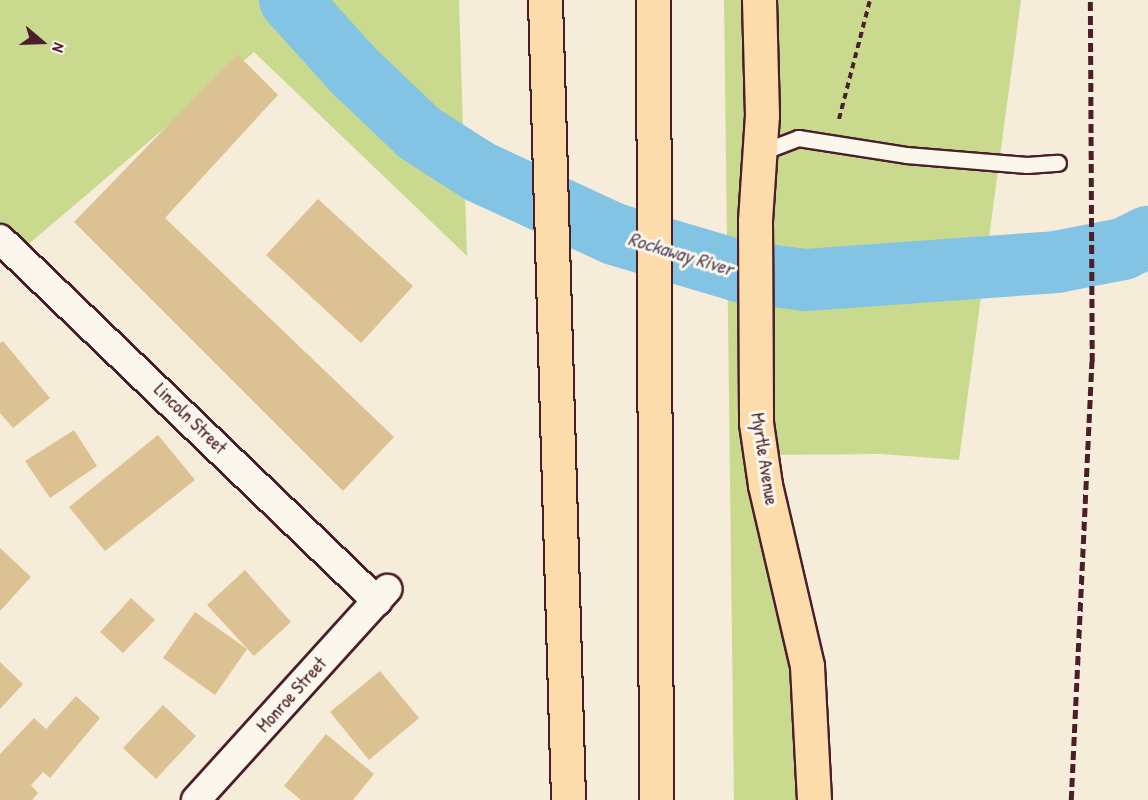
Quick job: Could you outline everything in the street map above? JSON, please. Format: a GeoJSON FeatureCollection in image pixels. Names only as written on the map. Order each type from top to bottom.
{"type":"FeatureCollection","features":[{"type":"Feature","properties":{"kind":"main road"},"geometry":{"type":"LineString","coordinates":[[545,0],[568,800]]}},
{"type":"Feature","properties":{"kind":"main road"},"geometry":{"type":"LineString","coordinates":[[653,0],[656,198],[656,800]]}},
{"type":"Feature","properties":{"kind":"main road","name":"Myrtle Avenue"},"geometry":{"type":"LineString","coordinates":[[759,0],[762,115],[755,221],[756,423],[765,484],[807,666],[814,800]]}},
{"type":"Feature","properties":{"kind":"street","name":"Lincoln Street"},"geometry":{"type":"LineString","coordinates":[[0,239],[382,595]]}},
{"type":"Feature","properties":{"kind":"street","name":"Monroe Street"},"geometry":{"type":"LineString","coordinates":[[196,800],[382,595]]}},
{"type":"Feature","properties":{"kind":"lane"},"geometry":{"type":"LineString","coordinates":[[759,153],[798,138],[906,155],[1027,165],[1058,163]]}},
{"type":"Feature","properties":{"kind":"path"},"geometry":{"type":"LineString","coordinates":[[832,143],[870,0]]}},
{"type":"Feature","properties":{"kind":"green space"},"geometry":{"type":"Polygon","coordinates":[[[0,0],[459,0],[467,256],[254,52],[10,260],[0,250],[0,0]]]}},
{"type":"Feature","properties":{"kind":"green space"},"geometry":{"type":"Polygon","coordinates":[[[724,0],[1021,0],[959,460],[881,454],[757,455],[808,800],[734,800],[724,0]]]}},
{"type":"Feature","properties":{"kind":"building"},"geometry":{"type":"Polygon","coordinates":[[[237,54],[278,95],[165,218],[394,437],[343,491],[74,222],[237,54]]]}},
{"type":"Feature","properties":{"kind":"building"},"geometry":{"type":"Polygon","coordinates":[[[318,199],[413,286],[361,343],[266,255],[318,199]]]}},
{"type":"Feature","properties":{"kind":"building"},"geometry":{"type":"Polygon","coordinates":[[[3,341],[50,398],[13,428],[0,413],[0,343],[3,341]]]}},
{"type":"Feature","properties":{"kind":"building"},"geometry":{"type":"Polygon","coordinates":[[[74,430],[97,466],[50,498],[25,461],[74,430]]]}},
{"type":"Feature","properties":{"kind":"building"},"geometry":{"type":"Polygon","coordinates":[[[158,435],[195,480],[105,551],[69,507],[158,435]]]}},
{"type":"Feature","properties":{"kind":"building"},"geometry":{"type":"Polygon","coordinates":[[[0,548],[31,577],[0,611],[0,548]]]}},
{"type":"Feature","properties":{"kind":"building"},"geometry":{"type":"Polygon","coordinates":[[[245,570],[291,622],[254,656],[207,605],[245,570]]]}},
{"type":"Feature","properties":{"kind":"building"},"geometry":{"type":"Polygon","coordinates":[[[131,598],[155,620],[123,653],[100,632],[131,598]]]}},
{"type":"Feature","properties":{"kind":"building"},"geometry":{"type":"Polygon","coordinates":[[[195,612],[247,649],[215,695],[163,658],[195,612]]]}},
{"type":"Feature","properties":{"kind":"building"},"geometry":{"type":"Polygon","coordinates":[[[0,662],[23,684],[0,709],[0,662]]]}},
{"type":"Feature","properties":{"kind":"building"},"geometry":{"type":"Polygon","coordinates":[[[380,671],[419,718],[369,760],[330,712],[380,671]]]}},
{"type":"Feature","properties":{"kind":"building"},"geometry":{"type":"Polygon","coordinates":[[[76,696],[100,718],[50,778],[43,772],[31,785],[38,793],[32,800],[0,800],[0,754],[34,718],[46,729],[76,696]]]}},
{"type":"Feature","properties":{"kind":"building"},"geometry":{"type":"Polygon","coordinates":[[[163,705],[196,736],[156,779],[123,748],[163,705]]]}},
{"type":"Feature","properties":{"kind":"building"},"geometry":{"type":"Polygon","coordinates":[[[326,734],[374,774],[353,800],[301,800],[284,786],[326,734]]]}},
{"type":"Feature","properties":{"kind":"waterway","name":"Rockaway River"},"geometry":{"type":"LineString","coordinates":[[290,0],[354,71],[419,133],[480,172],[614,234],[742,272],[806,280],[1056,262],[1123,249],[1148,237]]}},
{"type":"Feature","properties":{"kind":"railway"},"geometry":{"type":"LineString","coordinates":[[1071,800],[1092,362],[1090,0]]}}]}
